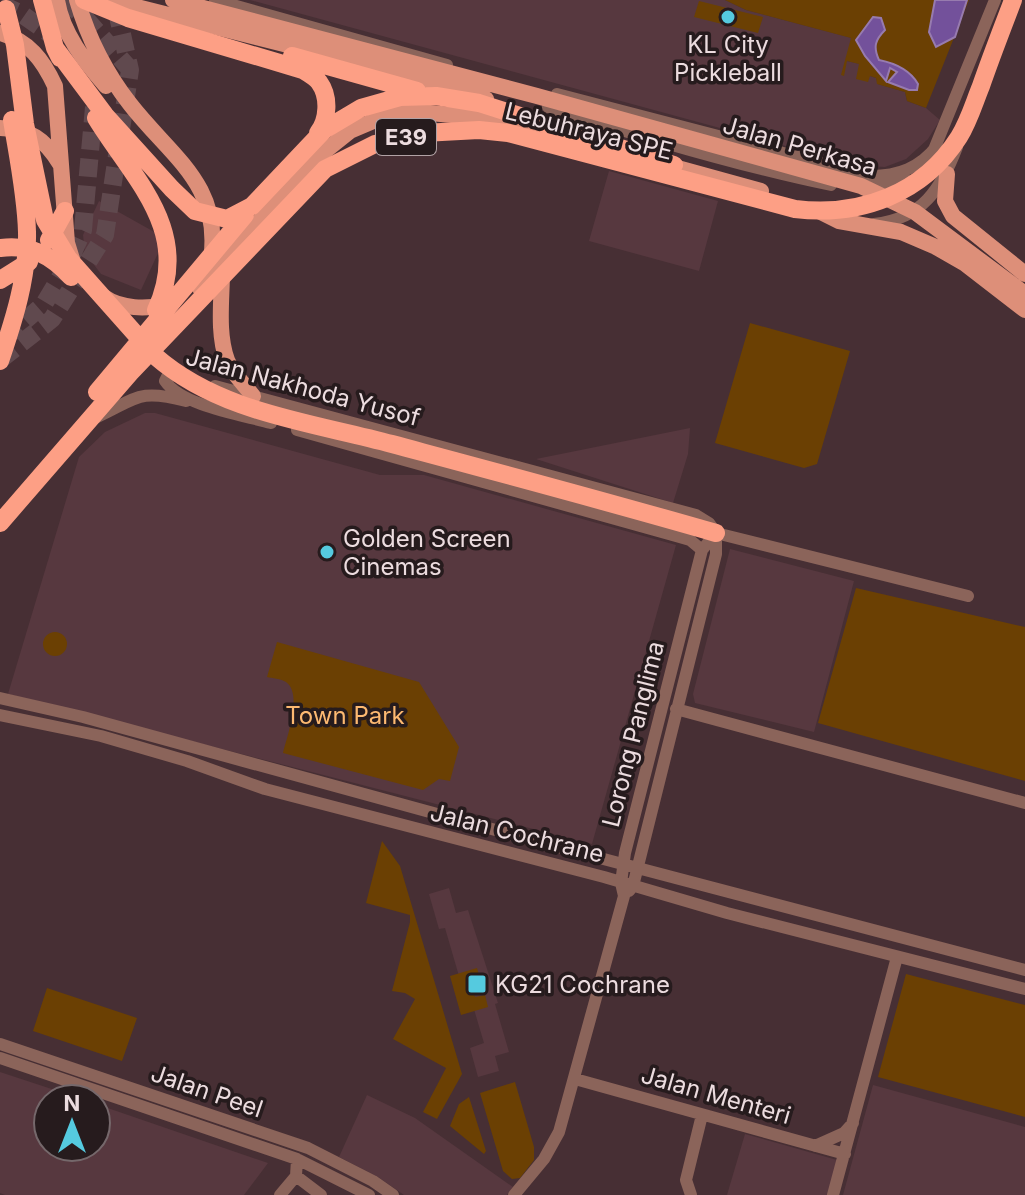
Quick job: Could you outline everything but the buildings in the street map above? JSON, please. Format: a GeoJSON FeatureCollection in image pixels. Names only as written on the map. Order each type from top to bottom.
{"type":"FeatureCollection","features":[{"type":"Feature","properties":{"kind":"highway"},"geometry":{"type":"LineString","coordinates":[[42,0],[100,125],[160,216],[169,259],[166,288],[127,374]]}},
{"type":"Feature","properties":{"kind":"highway"},"geometry":{"type":"LineString","coordinates":[[64,433],[180,291],[325,125],[327,105],[319,82],[303,70],[128,18],[84,0]]}},
{"type":"Feature","properties":{"kind":"highway","name":"Lebuhraya SPE"},"geometry":{"type":"LineString","coordinates":[[0,523],[127,374],[325,169],[375,144],[423,133],[479,130],[508,133],[765,198],[846,204],[884,194],[918,173],[947,140],[1002,0]]}},
{"type":"Feature","properties":{"kind":"highway","name":"Lebuhraya SPE"},"geometry":{"type":"LineString","coordinates":[[0,507],[64,433],[320,160],[369,135],[419,121],[480,120],[511,124],[809,211],[852,209],[893,196],[931,171],[951,148],[967,123],[1013,0]]}},
{"type":"Feature","properties":{"kind":"highway"},"geometry":{"type":"LineString","coordinates":[[7,5],[25,124],[45,220],[68,258],[156,358]]}},
{"type":"Feature","properties":{"kind":"highway"},"geometry":{"type":"LineString","coordinates":[[0,361],[21,290],[27,235],[6,80],[7,5]]}},
{"type":"Feature","properties":{"kind":"highway"},"geometry":{"type":"LineString","coordinates":[[132,7],[765,198]]}},
{"type":"Feature","properties":{"kind":"highway"},"geometry":{"type":"LineString","coordinates":[[64,45],[105,115],[172,189],[195,211],[227,219],[252,206],[324,130],[361,108],[400,97],[436,96],[479,103],[765,198]]}},
{"type":"Feature","properties":{"kind":"highway"},"geometry":{"type":"LineString","coordinates":[[0,280],[27,265],[47,243],[65,211]]}},
{"type":"Feature","properties":{"kind":"highway"},"geometry":{"type":"LineString","coordinates":[[0,248],[27,247],[60,265],[106,316],[182,378],[215,396],[243,407],[716,533]]}},
{"type":"Feature","properties":{"kind":"highway"},"geometry":{"type":"LineString","coordinates":[[0,507],[127,374],[199,287]]}},
{"type":"Feature","properties":{"kind":"main road"},"geometry":{"type":"LineString","coordinates":[[57,0],[64,45],[162,140]]}},
{"type":"Feature","properties":{"kind":"main road"},"geometry":{"type":"LineString","coordinates":[[77,0],[86,31],[105,69],[130,104],[190,172],[209,203],[213,246],[210,264],[199,287]]}},
{"type":"Feature","properties":{"kind":"main road"},"geometry":{"type":"LineString","coordinates":[[109,0],[268,34]]}},
{"type":"Feature","properties":{"kind":"main road"},"geometry":{"type":"LineString","coordinates":[[173,0],[268,34],[455,87],[585,144]]}},
{"type":"Feature","properties":{"kind":"main road"},"geometry":{"type":"LineString","coordinates":[[0,33],[23,43],[36,53],[55,86],[67,243],[75,266],[89,287],[110,302],[139,308],[166,306],[199,287],[339,138],[390,114],[422,111],[496,119],[787,199],[839,221],[901,232],[964,263],[1025,310]]}},
{"type":"Feature","properties":{"kind":"main road","name":"Jalan Perkasa"},"geometry":{"type":"LineString","coordinates":[[268,34],[495,83],[593,113],[839,179],[885,196],[915,212],[1025,294]]}},
{"type":"Feature","properties":{"kind":"main road"},"geometry":{"type":"LineString","coordinates":[[0,128],[18,129],[34,135],[48,144],[61,165]]}},
{"type":"Feature","properties":{"kind":"main road"},"geometry":{"type":"LineString","coordinates":[[947,174],[945,201],[953,216],[1025,274]]}},
{"type":"Feature","properties":{"kind":"main road"},"geometry":{"type":"LineString","coordinates":[[936,247],[925,233],[923,222],[934,211],[953,216]]}},
{"type":"Feature","properties":{"kind":"main road"},"geometry":{"type":"LineString","coordinates":[[222,262],[223,341],[227,359],[233,372],[253,396]]}},
{"type":"Feature","properties":{"kind":"street"},"geometry":{"type":"LineString","coordinates":[[215,0],[495,83],[797,156],[861,175],[901,173],[918,165],[937,146]]}},
{"type":"Feature","properties":{"kind":"street"},"geometry":{"type":"LineString","coordinates":[[495,83],[526,100],[636,136],[789,176],[844,188],[871,188],[900,180],[925,162],[937,146],[995,0]]}},
{"type":"Feature","properties":{"kind":"street"},"geometry":{"type":"LineString","coordinates":[[867,225],[898,221],[936,191],[947,174],[1013,0]]}},
{"type":"Feature","properties":{"kind":"street","name":"Jalan Nakhoda Yusof"},"geometry":{"type":"LineString","coordinates":[[700,548],[676,536],[212,407],[170,388],[165,381],[168,375],[175,374],[299,407],[696,515],[709,523],[716,533],[968,596]]}},
{"type":"Feature","properties":{"kind":"street"},"geometry":{"type":"LineString","coordinates":[[81,423],[128,400],[149,394],[212,407]]}},
{"type":"Feature","properties":{"kind":"street"},"geometry":{"type":"LineString","coordinates":[[293,428],[285,421],[286,412],[299,407]]}},
{"type":"Feature","properties":{"kind":"street"},"geometry":{"type":"LineString","coordinates":[[700,548],[716,533]]}},
{"type":"Feature","properties":{"kind":"street","name":"Lorong Panglima"},"geometry":{"type":"LineString","coordinates":[[626,888],[637,868],[716,554],[716,533]]}},
{"type":"Feature","properties":{"kind":"street","name":"Lorong Panglima"},"geometry":{"type":"LineString","coordinates":[[626,888],[623,864],[700,548]]}},
{"type":"Feature","properties":{"kind":"street","name":"Jalan Cochrane"},"geometry":{"type":"LineString","coordinates":[[0,698],[142,732],[637,868],[1025,970]]}},
{"type":"Feature","properties":{"kind":"street"},"geometry":{"type":"LineString","coordinates":[[676,709],[1025,803]]}},
{"type":"Feature","properties":{"kind":"street","name":"Jalan Cochrane"},"geometry":{"type":"LineString","coordinates":[[0,715],[101,736],[187,761],[265,789],[626,888],[1025,989]]}},
{"type":"Feature","properties":{"kind":"street"},"geometry":{"type":"LineString","coordinates":[[514,1195],[544,1159],[559,1132],[626,888]]}},
{"type":"Feature","properties":{"kind":"street"},"geometry":{"type":"LineString","coordinates":[[833,1195],[897,957]]}},
{"type":"Feature","properties":{"kind":"street","name":"Jalan Peel"},"geometry":{"type":"LineString","coordinates":[[0,1044],[308,1148],[373,1181],[393,1195]]}},
{"type":"Feature","properties":{"kind":"street","name":"Jalan Peel"},"geometry":{"type":"LineString","coordinates":[[0,1058],[297,1159],[369,1195]]}},
{"type":"Feature","properties":{"kind":"street","name":"Jalan Menteri"},"geometry":{"type":"LineString","coordinates":[[575,1079],[845,1154]]}},
{"type":"Feature","properties":{"kind":"street"},"geometry":{"type":"LineString","coordinates":[[691,1195],[686,1180],[702,1115]]}},
{"type":"Feature","properties":{"kind":"street"},"geometry":{"type":"LineString","coordinates":[[815,1146],[844,1133],[853,1123]]}},
{"type":"Feature","properties":{"kind":"street"},"geometry":{"type":"LineString","coordinates":[[280,1195],[296,1176],[297,1159]]}},
{"type":"Feature","properties":{"kind":"street"},"geometry":{"type":"LineString","coordinates":[[296,1176],[321,1195]]}},
{"type":"Feature","properties":{"kind":"shaded area"},"geometry":{"type":"Polygon","coordinates":[[[250,0],[725,0],[746,10],[852,38],[847,61],[860,64],[870,76],[876,78],[878,84],[905,92],[907,101],[926,108],[940,120],[928,139],[906,159],[885,167],[868,166],[250,0]]]}},
{"type":"Feature","properties":{"kind":"shaded area"},"geometry":{"type":"Polygon","coordinates":[[[935,0],[967,0],[955,37],[936,47],[929,32],[935,0]]]}},
{"type":"Feature","properties":{"kind":"shaded area"},"geometry":{"type":"Polygon","coordinates":[[[873,17],[881,18],[885,30],[876,44],[879,60],[906,71],[918,84],[917,90],[888,82],[897,72],[890,68],[886,81],[865,56],[856,40],[873,17]]]}},
{"type":"Feature","properties":{"kind":"shaded area"},"geometry":{"type":"Polygon","coordinates":[[[609,171],[718,201],[699,271],[589,241],[609,171]]]}},
{"type":"Feature","properties":{"kind":"shaded area"},"geometry":{"type":"Polygon","coordinates":[[[99,201],[165,238],[141,290],[101,274],[85,253],[83,235],[99,201]]]}},
{"type":"Feature","properties":{"kind":"shaded area"},"geometry":{"type":"Polygon","coordinates":[[[145,413],[155,413],[380,475],[424,475],[676,545],[592,844],[8,694],[79,457],[105,432],[145,413]]]}},
{"type":"Feature","properties":{"kind":"shaded area"},"geometry":{"type":"Polygon","coordinates":[[[690,428],[688,454],[673,503],[536,459],[690,428]]]}},
{"type":"Feature","properties":{"kind":"shaded area"},"geometry":{"type":"Polygon","coordinates":[[[730,549],[854,581],[814,732],[695,703],[693,694],[730,549]]]}},
{"type":"Feature","properties":{"kind":"shaded area","name":"KG21 Cochrane"},"geometry":{"type":"Polygon","coordinates":[[[449,888],[456,913],[468,910],[498,1003],[495,1004],[509,1052],[495,1056],[499,1071],[478,1077],[470,1048],[484,1043],[473,1006],[468,1007],[445,928],[439,929],[429,894],[449,888]]]}},
{"type":"Feature","properties":{"kind":"shaded area"},"geometry":{"type":"Polygon","coordinates":[[[0,1072],[33,1083],[32,1163],[112,1163],[112,1109],[268,1163],[244,1195],[0,1193],[0,1072]]]}},
{"type":"Feature","properties":{"kind":"shaded area"},"geometry":{"type":"Polygon","coordinates":[[[873,1085],[1025,1127],[1025,1195],[843,1195],[873,1085]]]}},
{"type":"Feature","properties":{"kind":"shaded area"},"geometry":{"type":"Polygon","coordinates":[[[367,1095],[415,1118],[513,1187],[507,1195],[404,1195],[378,1177],[339,1157],[367,1095]]]}},
{"type":"Feature","properties":{"kind":"shaded area"},"geometry":{"type":"Polygon","coordinates":[[[745,1134],[837,1160],[828,1195],[727,1195],[745,1134]]]}},
{"type":"Feature","properties":{"kind":"green space"},"geometry":{"type":"Polygon","coordinates":[[[725,0],[969,0],[926,108],[907,101],[905,92],[877,84],[876,78],[870,76],[868,82],[856,79],[859,64],[847,61],[844,76],[841,75],[851,38],[746,10],[725,0]]]}},
{"type":"Feature","properties":{"kind":"green space","name":"KL City Pickleball"},"geometry":{"type":"Polygon","coordinates":[[[699,1],[763,17],[758,33],[694,17],[699,1]]]}},
{"type":"Feature","properties":{"kind":"green space"},"geometry":{"type":"Polygon","coordinates":[[[750,323],[850,351],[817,464],[804,468],[715,443],[750,323]]]}},
{"type":"Feature","properties":{"kind":"green space"},"geometry":{"type":"Polygon","coordinates":[[[856,588],[1025,627],[1025,781],[818,723],[856,588]]]}},
{"type":"Feature","properties":{"kind":"green space"},"geometry":{"type":"Polygon","coordinates":[[[55,632],[64,635],[67,644],[64,653],[55,656],[46,653],[43,644],[46,635],[55,632]]]}},
{"type":"Feature","properties":{"kind":"green space","name":"Town Park"},"geometry":{"type":"Polygon","coordinates":[[[277,642],[419,682],[459,747],[450,781],[439,779],[423,790],[283,753],[294,705],[291,688],[286,682],[267,677],[277,642]]]}},
{"type":"Feature","properties":{"kind":"green space"},"geometry":{"type":"Polygon","coordinates":[[[382,841],[400,866],[462,1074],[437,1119],[423,1112],[446,1068],[393,1039],[415,999],[392,991],[410,915],[366,903],[382,841]]]}},
{"type":"Feature","properties":{"kind":"green space"},"geometry":{"type":"Polygon","coordinates":[[[477,968],[481,982],[472,985],[475,997],[485,995],[488,1007],[461,1015],[450,976],[477,968]]]}},
{"type":"Feature","properties":{"kind":"green space"},"geometry":{"type":"Polygon","coordinates":[[[906,974],[1025,1005],[1025,1117],[878,1077],[906,974]]]}},
{"type":"Feature","properties":{"kind":"green space"},"geometry":{"type":"Polygon","coordinates":[[[47,988],[137,1018],[122,1061],[33,1031],[47,988]]]}},
{"type":"Feature","properties":{"kind":"green space"},"geometry":{"type":"Polygon","coordinates":[[[515,1082],[534,1147],[534,1160],[520,1178],[512,1179],[503,1171],[480,1093],[515,1082]]]}},
{"type":"Feature","properties":{"kind":"green space"},"geometry":{"type":"Polygon","coordinates":[[[469,1097],[486,1151],[484,1154],[450,1126],[459,1104],[469,1097]]]}},
{"type":"Feature","properties":{"kind":"tunnel"},"geometry":{"type":"LineString","coordinates":[[64,0],[86,19],[128,67]]}},
{"type":"Feature","properties":{"kind":"tunnel"},"geometry":{"type":"LineString","coordinates":[[0,360],[52,319],[105,235],[130,70],[115,3]]}},
{"type":"Feature","properties":{"kind":"tunnel"},"geometry":{"type":"LineString","coordinates":[[0,4],[20,13],[86,59]]}},
{"type":"Feature","properties":{"kind":"tunnel"},"geometry":{"type":"LineString","coordinates":[[5,338],[44,304],[67,266],[83,230],[94,107]]}},
{"type":"Feature","properties":{"kind":"place","name":"KL City Pickleball"},"geometry":{"type":"Point","coordinates":[728,17]}},
{"type":"Feature","properties":{"kind":"place","name":"Golden Screen Cinemas"},"geometry":{"type":"Point","coordinates":[327,552]}},
{"type":"Feature","properties":{"kind":"place","name":"KG21 Cochrane"},"geometry":{"type":"Point","coordinates":[477,984]}}]}
